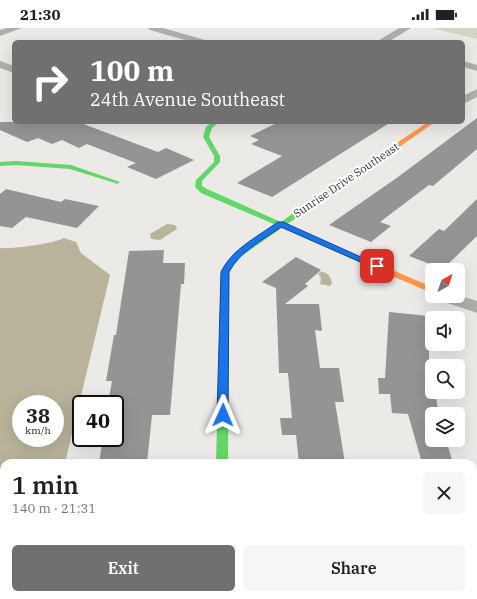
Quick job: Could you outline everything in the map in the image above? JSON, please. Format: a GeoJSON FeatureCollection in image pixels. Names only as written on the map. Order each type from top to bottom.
{"type":"FeatureCollection","features":[{"type":"Feature","properties":{"kind":"street"},"geometry":{"type":"LineString","coordinates":[[0,33],[17,28]]}},
{"type":"Feature","properties":{"kind":"street"},"geometry":{"type":"LineString","coordinates":[[153,28],[195,40]]}},
{"type":"Feature","properties":{"kind":"street"},"geometry":{"type":"LineString","coordinates":[[385,40],[406,28]]}},
{"type":"Feature","properties":{"kind":"street"},"geometry":{"type":"LineString","coordinates":[[0,64],[12,69]]}},
{"type":"Feature","properties":{"kind":"street"},"geometry":{"type":"LineString","coordinates":[[465,65],[477,68]]}},
{"type":"Feature","properties":{"kind":"street"},"geometry":{"type":"LineString","coordinates":[[465,100],[477,92]]}},
{"type":"Feature","properties":{"kind":"street"},"geometry":{"type":"LineString","coordinates":[[213,124],[206,132],[206,139],[218,156],[218,162],[198,181],[199,187],[204,191],[425,287]]}},
{"type":"Feature","properties":{"kind":"street","name":"Sunrise Drive Southeast"},"geometry":{"type":"LineString","coordinates":[[222,459],[225,272],[230,262],[237,255],[280,224],[429,124]]}},
{"type":"Feature","properties":{"kind":"street"},"geometry":{"type":"LineString","coordinates":[[0,164],[16,163],[72,167],[117,182]]}},
{"type":"Feature","properties":{"kind":"street"},"geometry":{"type":"LineString","coordinates":[[465,303],[477,307]]}},
{"type":"Feature","properties":{"kind":"shaded area"},"geometry":{"type":"Polygon","coordinates":[[[431,28],[477,28],[477,39],[431,28]]]}},
{"type":"Feature","properties":{"kind":"shaded area"},"geometry":{"type":"Polygon","coordinates":[[[167,224],[175,225],[177,229],[160,240],[151,239],[150,234],[167,224]]]}},
{"type":"Feature","properties":{"kind":"shaded area"},"geometry":{"type":"Polygon","coordinates":[[[64,238],[76,242],[81,253],[110,275],[81,395],[72,395],[72,434],[66,459],[0,459],[0,248],[33,246],[64,238]]]}},
{"type":"Feature","properties":{"kind":"shaded area"},"geometry":{"type":"Polygon","coordinates":[[[318,273],[327,273],[330,277],[332,283],[330,286],[320,284],[321,278],[318,273]]]}},
{"type":"Feature","properties":{"kind":"building"},"geometry":{"type":"Polygon","coordinates":[[[477,118],[477,149],[433,186],[429,185],[380,222],[391,226],[371,242],[329,225],[398,177],[477,118]]]}},
{"type":"Feature","properties":{"kind":"building"},"geometry":{"type":"Polygon","coordinates":[[[0,122],[12,122],[12,124],[83,124],[158,152],[166,148],[194,160],[156,179],[127,167],[136,163],[87,144],[79,148],[62,140],[52,144],[38,138],[27,142],[0,130],[0,122]]]}},
{"type":"Feature","properties":{"kind":"building"},"geometry":{"type":"Polygon","coordinates":[[[275,124],[388,124],[272,197],[237,183],[282,156],[251,144],[259,140],[250,136],[275,124]]]}},
{"type":"Feature","properties":{"kind":"building"},"geometry":{"type":"Polygon","coordinates":[[[6,189],[61,202],[65,199],[99,206],[77,228],[26,217],[12,228],[0,226],[0,194],[6,189]]]}},
{"type":"Feature","properties":{"kind":"building"},"geometry":{"type":"Polygon","coordinates":[[[477,199],[477,236],[449,263],[427,263],[409,256],[439,229],[444,231],[477,199]]]}},
{"type":"Feature","properties":{"kind":"building"},"geometry":{"type":"Polygon","coordinates":[[[164,250],[163,263],[185,263],[184,284],[181,284],[170,415],[152,415],[147,459],[100,459],[102,447],[124,447],[124,395],[110,395],[112,381],[106,381],[114,335],[116,335],[129,251],[164,250]]]}},
{"type":"Feature","properties":{"kind":"building"},"geometry":{"type":"Polygon","coordinates":[[[296,257],[321,270],[305,284],[308,286],[285,304],[319,304],[322,331],[315,330],[320,368],[339,368],[344,402],[335,402],[344,459],[299,459],[296,435],[282,435],[280,418],[292,418],[288,373],[279,373],[276,288],[262,282],[296,257]]]}},
{"type":"Feature","properties":{"kind":"building"},"geometry":{"type":"Polygon","coordinates":[[[389,312],[425,316],[425,351],[429,351],[429,359],[425,359],[425,399],[436,399],[438,407],[425,407],[425,447],[448,447],[452,459],[421,459],[408,414],[392,413],[390,394],[379,394],[378,378],[385,378],[389,312]]]}},
{"type":"Feature","properties":{"kind":"traffic: fast"},"geometry":{"type":"LineString","coordinates":[[213,124],[209,127],[206,137],[217,156],[217,162],[198,181],[199,187],[204,191],[364,261]]}},
{"type":"Feature","properties":{"kind":"traffic: fast"},"geometry":{"type":"LineString","coordinates":[[0,164],[16,163],[71,167],[117,182]]}},
{"type":"Feature","properties":{"kind":"traffic: fast"},"geometry":{"type":"LineString","coordinates":[[222,459],[225,272],[237,255],[316,201]]}},
{"type":"Feature","properties":{"kind":"traffic: slow"},"geometry":{"type":"LineString","coordinates":[[316,201],[429,124]]}},
{"type":"Feature","properties":{"kind":"traffic: slow"},"geometry":{"type":"LineString","coordinates":[[364,261],[425,287]]}},
{"type":"Feature","properties":{"kind":"route"},"geometry":{"type":"LineString","coordinates":[[223,415],[225,272],[230,262],[237,255],[280,224],[377,266]]}}]}
